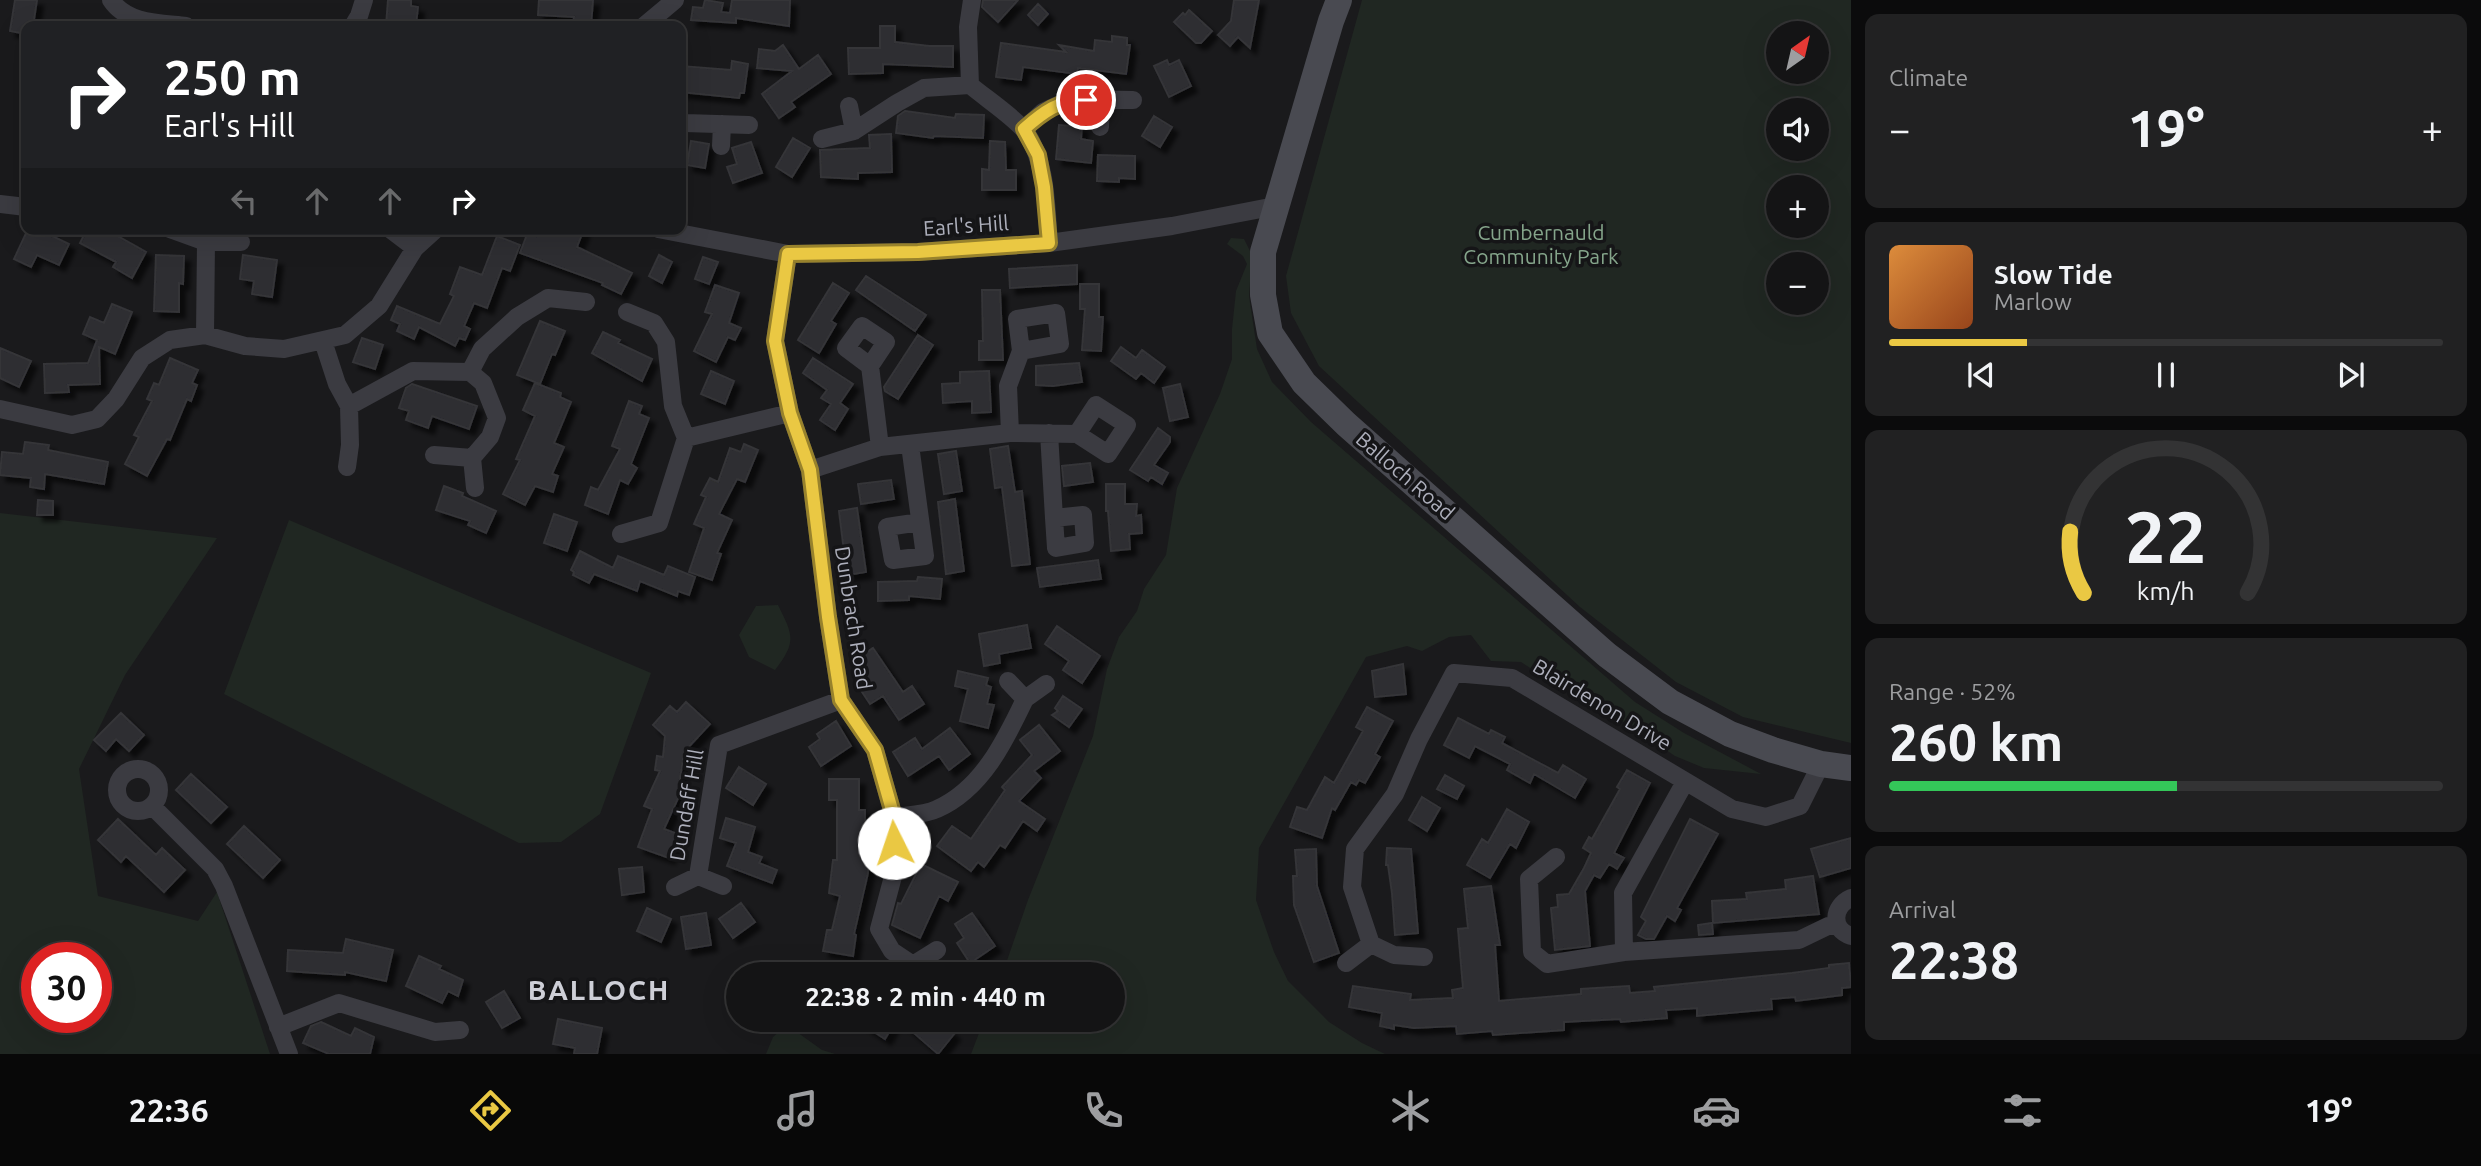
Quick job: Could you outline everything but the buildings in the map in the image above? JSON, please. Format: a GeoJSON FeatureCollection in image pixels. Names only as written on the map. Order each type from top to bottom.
{"type":"FeatureCollection","features":[{"type":"Feature","properties":{"kind":"street"},"geometry":{"type":"LineString","coordinates":[[111,0],[117,9],[136,19],[150,21]]}},
{"type":"Feature","properties":{"kind":"street"},"geometry":{"type":"LineString","coordinates":[[356,21],[363,0]]}},
{"type":"Feature","properties":{"kind":"street"},"geometry":{"type":"LineString","coordinates":[[650,21],[675,0]]}},
{"type":"Feature","properties":{"kind":"street"},"geometry":{"type":"LineString","coordinates":[[970,85],[968,27],[972,0]]}},
{"type":"Feature","properties":{"kind":"street","name":"Balloch Road"},"geometry":{"type":"LineString","coordinates":[[1339,0],[1263,252],[1263,295],[1270,333],[1304,383],[1346,424],[1607,655],[1670,702],[1730,734],[1821,764],[1851,768]]}},
{"type":"Feature","properties":{"kind":"street"},"geometry":{"type":"LineString","coordinates":[[822,139],[854,131],[924,88],[970,85],[1024,129],[1038,155],[1049,243]]}},
{"type":"Feature","properties":{"kind":"street"},"geometry":{"type":"LineString","coordinates":[[1024,129],[1044,112],[1071,99],[1133,100]]}},
{"type":"Feature","properties":{"kind":"street"},"geometry":{"type":"LineString","coordinates":[[1100,127],[1101,101]]}},
{"type":"Feature","properties":{"kind":"street"},"geometry":{"type":"LineString","coordinates":[[849,106],[854,131]]}},
{"type":"Feature","properties":{"kind":"street"},"geometry":{"type":"LineString","coordinates":[[686,124],[749,125]]}},
{"type":"Feature","properties":{"kind":"street"},"geometry":{"type":"LineString","coordinates":[[721,146],[723,124]]}},
{"type":"Feature","properties":{"kind":"street"},"geometry":{"type":"LineString","coordinates":[[0,204],[21,206]]}},
{"type":"Feature","properties":{"kind":"street","name":"Earl's Hill"},"geometry":{"type":"LineString","coordinates":[[686,234],[788,254],[918,252],[1049,243],[1172,226],[1276,206]]}},
{"type":"Feature","properties":{"kind":"street"},"geometry":{"type":"LineString","coordinates":[[187,235],[206,242],[241,242]]}},
{"type":"Feature","properties":{"kind":"street"},"geometry":{"type":"LineString","coordinates":[[398,235],[415,248]]}},
{"type":"Feature","properties":{"kind":"street"},"geometry":{"type":"LineString","coordinates":[[0,409],[72,425],[97,419],[117,399],[142,358],[170,340],[205,335],[245,346],[284,349],[345,335],[379,306],[415,248],[429,235]]}},
{"type":"Feature","properties":{"kind":"street"},"geometry":{"type":"LineString","coordinates":[[205,335],[206,242]]}},
{"type":"Feature","properties":{"kind":"street","name":"Dunbrach Road"},"geometry":{"type":"LineString","coordinates":[[788,254],[775,341],[790,413],[810,470],[841,700],[875,750],[894,817],[895,869],[879,929],[892,951],[904,962]]}},
{"type":"Feature","properties":{"kind":"street"},"geometry":{"type":"LineString","coordinates":[[470,372],[482,349],[517,317],[548,298],[586,302]]}},
{"type":"Feature","properties":{"kind":"street"},"geometry":{"type":"LineString","coordinates":[[621,534],[659,523],[686,438],[673,406],[666,342],[654,323],[627,312]]}},
{"type":"Feature","properties":{"kind":"street"},"geometry":{"type":"LineString","coordinates":[[323,341],[337,384],[349,406],[350,445],[347,467]]}},
{"type":"Feature","properties":{"kind":"street"},"geometry":{"type":"LineString","coordinates":[[1010,433],[1008,386],[1021,351]]}},
{"type":"Feature","properties":{"kind":"street"},"geometry":{"type":"LineString","coordinates":[[870,366],[880,447]]}},
{"type":"Feature","properties":{"kind":"street"},"geometry":{"type":"LineString","coordinates":[[349,406],[413,371],[470,372],[483,383],[497,418],[490,437],[472,458],[475,488]]}},
{"type":"Feature","properties":{"kind":"street"},"geometry":{"type":"LineString","coordinates":[[686,438],[790,413]]}},
{"type":"Feature","properties":{"kind":"street"},"geometry":{"type":"LineString","coordinates":[[810,470],[880,447],[1010,433],[1077,434]]}},
{"type":"Feature","properties":{"kind":"street"},"geometry":{"type":"LineString","coordinates":[[1049,433],[1054,518]]}},
{"type":"Feature","properties":{"kind":"street"},"geometry":{"type":"LineString","coordinates":[[910,445],[920,522]]}},
{"type":"Feature","properties":{"kind":"street"},"geometry":{"type":"LineString","coordinates":[[434,455],[472,458]]}},
{"type":"Feature","properties":{"kind":"street","name":"Blairdenon Drive"},"geometry":{"type":"LineString","coordinates":[[1371,944],[1352,887],[1355,849],[1395,794],[1419,739],[1454,673],[1512,678],[1732,809],[1766,817],[1800,806],[1821,764]]}},
{"type":"Feature","properties":{"kind":"street"},"geometry":{"type":"LineString","coordinates":[[1009,681],[1025,699]]}},
{"type":"Feature","properties":{"kind":"street"},"geometry":{"type":"LineString","coordinates":[[894,817],[936,810],[968,790],[988,766],[1025,699],[1046,684]]}},
{"type":"Feature","properties":{"kind":"street","name":"Dundaff Hill"},"geometry":{"type":"LineString","coordinates":[[698,876],[719,745],[841,700]]}},
{"type":"Feature","properties":{"kind":"street"},"geometry":{"type":"LineString","coordinates":[[1623,952],[1623,892],[1685,782]]}},
{"type":"Feature","properties":{"kind":"street"},"geometry":{"type":"LineString","coordinates":[[152,806],[215,869],[289,1054]]}},
{"type":"Feature","properties":{"kind":"street"},"geometry":{"type":"LineString","coordinates":[[1556,857],[1530,879],[1532,952],[1547,964],[1623,952],[1798,940],[1828,926],[1844,931]]}},
{"type":"Feature","properties":{"kind":"street","name":"Dundaff Hill"},"geometry":{"type":"LineString","coordinates":[[674,887],[698,876],[723,886]]}},
{"type":"Feature","properties":{"kind":"street"},"geometry":{"type":"LineString","coordinates":[[1844,931],[1836,917],[1838,908],[1851,898]]}},
{"type":"Feature","properties":{"kind":"street"},"geometry":{"type":"LineString","coordinates":[[1346,963],[1371,944],[1394,955],[1424,957]]}},
{"type":"Feature","properties":{"kind":"street","name":"Dunbrach Road"},"geometry":{"type":"LineString","coordinates":[[923,962],[937,950]]}},
{"type":"Feature","properties":{"kind":"street"},"geometry":{"type":"LineString","coordinates":[[278,1027],[340,1003],[435,1032],[460,1030]]}},
{"type":"Feature","properties":{"kind":"green space","name":"Cumbernauld Community Park"},"geometry":{"type":"Polygon","coordinates":[[[1362,0],[1851,0],[1851,743],[1743,717],[1676,682],[1580,607],[1319,366],[1291,313],[1286,276],[1362,0]]]}},
{"type":"Feature","properties":{"kind":"green space"},"geometry":{"type":"Polygon","coordinates":[[[1231,238],[1244,239],[1252,255],[1249,296],[1257,349],[1272,382],[1311,422],[1635,702],[1684,733],[1761,774],[1704,768],[1675,756],[1626,723],[1591,707],[1521,662],[1491,661],[1471,635],[1449,637],[1422,651],[1407,646],[1366,657],[1259,848],[1256,900],[1274,952],[1288,981],[1329,1022],[1385,1054],[971,1054],[979,1032],[1125,1032],[1125,962],[1007,962],[1093,736],[1107,669],[1119,637],[1137,611],[1144,589],[1166,555],[1177,488],[1220,394],[1232,359],[1236,291],[1247,264],[1243,256],[1227,244],[1231,238]]]}},
{"type":"Feature","properties":{"kind":"green space"},"geometry":{"type":"Polygon","coordinates":[[[0,513],[217,538],[125,675],[79,769],[98,896],[198,921],[217,892],[270,1054],[0,1054],[0,513]]]}},
{"type":"Feature","properties":{"kind":"green space"},"geometry":{"type":"Polygon","coordinates":[[[289,520],[651,673],[600,814],[561,842],[519,843],[224,694],[289,520]]]}},
{"type":"Feature","properties":{"kind":"green space"},"geometry":{"type":"Polygon","coordinates":[[[778,605],[787,624],[790,645],[775,670],[749,657],[739,635],[756,606],[778,605]]]}},
{"type":"Feature","properties":{"kind":"green space"},"geometry":{"type":"Polygon","coordinates":[[[779,1032],[797,1032],[822,1050],[835,1054],[766,1054],[773,1037],[779,1032]]]}},
{"type":"Feature","properties":{"kind":"district","name":"BALLOCH"},"geometry":{"type":"Point","coordinates":[599,990]}},
{"type":"Feature","properties":{"kind":"route"},"geometry":{"type":"LineString","coordinates":[[894,843],[894,817],[875,750],[841,700],[810,470],[790,413],[775,341],[788,254],[918,252],[1049,243],[1038,155],[1024,129],[1044,112],[1071,99],[1086,100]]}}]}
